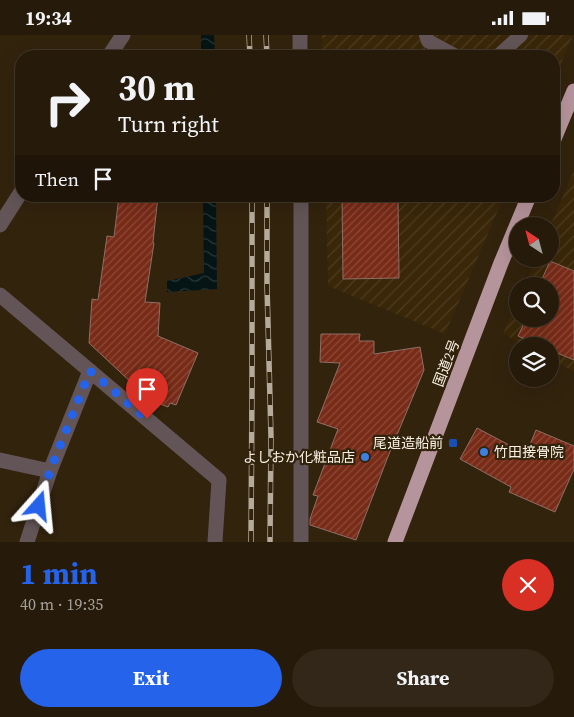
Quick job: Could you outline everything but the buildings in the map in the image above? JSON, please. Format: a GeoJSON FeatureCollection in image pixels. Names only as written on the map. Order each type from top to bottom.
{"type":"FeatureCollection","features":[{"type":"Feature","properties":{"kind":"highway"},"geometry":{"type":"LineString","coordinates":[[560,125],[574,91]]}},
{"type":"Feature","properties":{"kind":"highway","name":"国道2号"},"geometry":{"type":"LineString","coordinates":[[395,542],[501,263],[527,202]]}},
{"type":"Feature","properties":{"kind":"street"},"geometry":{"type":"LineString","coordinates":[[113,50],[123,35]]}},
{"type":"Feature","properties":{"kind":"street"},"geometry":{"type":"LineString","coordinates":[[300,35],[300,50]]}},
{"type":"Feature","properties":{"kind":"street"},"geometry":{"type":"LineString","coordinates":[[0,225],[15,201]]}},
{"type":"Feature","properties":{"kind":"street"},"geometry":{"type":"LineString","coordinates":[[301,202],[302,542]]}},
{"type":"Feature","properties":{"kind":"street"},"geometry":{"type":"LineString","coordinates":[[0,295],[219,480],[214,542]]}},
{"type":"Feature","properties":{"kind":"street"},"geometry":{"type":"LineString","coordinates":[[27,542],[50,471],[90,371]]}},
{"type":"Feature","properties":{"kind":"street"},"geometry":{"type":"LineString","coordinates":[[0,461],[50,471]]}},
{"type":"Feature","properties":{"kind":"lane"},"geometry":{"type":"LineString","coordinates":[[426,35],[428,41],[445,50]]}},
{"type":"Feature","properties":{"kind":"lane"},"geometry":{"type":"LineString","coordinates":[[505,50],[521,35]]}},
{"type":"Feature","properties":{"kind":"shaded area"},"geometry":{"type":"Polygon","coordinates":[[[322,35],[573,35],[560,66],[560,50],[322,50],[322,35]]]}},
{"type":"Feature","properties":{"kind":"shaded area"},"geometry":{"type":"Polygon","coordinates":[[[574,171],[574,372],[559,364],[559,337],[509,337],[503,334],[509,320],[509,327],[559,327],[559,277],[528,277],[532,267],[559,267],[559,217],[554,217],[574,171]]]}},
{"type":"Feature","properties":{"kind":"shaded area"},"geometry":{"type":"Polygon","coordinates":[[[326,202],[501,202],[445,334],[328,286],[326,202]]]}},
{"type":"Feature","properties":{"kind":"water"},"geometry":{"type":"Polygon","coordinates":[[[201,35],[214,35],[215,50],[201,50],[201,35]]]}},
{"type":"Feature","properties":{"kind":"water"},"geometry":{"type":"Polygon","coordinates":[[[203,202],[216,202],[217,289],[167,292],[167,281],[204,273],[203,202]]]}},
{"type":"Feature","properties":{"kind":"railway"},"geometry":{"type":"LineString","coordinates":[[249,35],[250,50]]}},
{"type":"Feature","properties":{"kind":"railway"},"geometry":{"type":"LineString","coordinates":[[266,35],[267,50]]}},
{"type":"Feature","properties":{"kind":"railway"},"geometry":{"type":"LineString","coordinates":[[251,542],[252,202]]}},
{"type":"Feature","properties":{"kind":"railway"},"geometry":{"type":"LineString","coordinates":[[267,202],[271,437],[270,542]]}},
{"type":"Feature","properties":{"kind":"place","name":"尾道造船前"},"geometry":{"type":"Point","coordinates":[453,443]}},
{"type":"Feature","properties":{"kind":"place","name":"竹田接骨院"},"geometry":{"type":"Point","coordinates":[484,452]}},
{"type":"Feature","properties":{"kind":"place","name":"よしおか化粧品店"},"geometry":{"type":"Point","coordinates":[365,457]}},
{"type":"Feature","properties":{"kind":"route"},"geometry":{"type":"LineString","coordinates":[[39,506],[50,471],[90,371],[147,419]]}}]}
